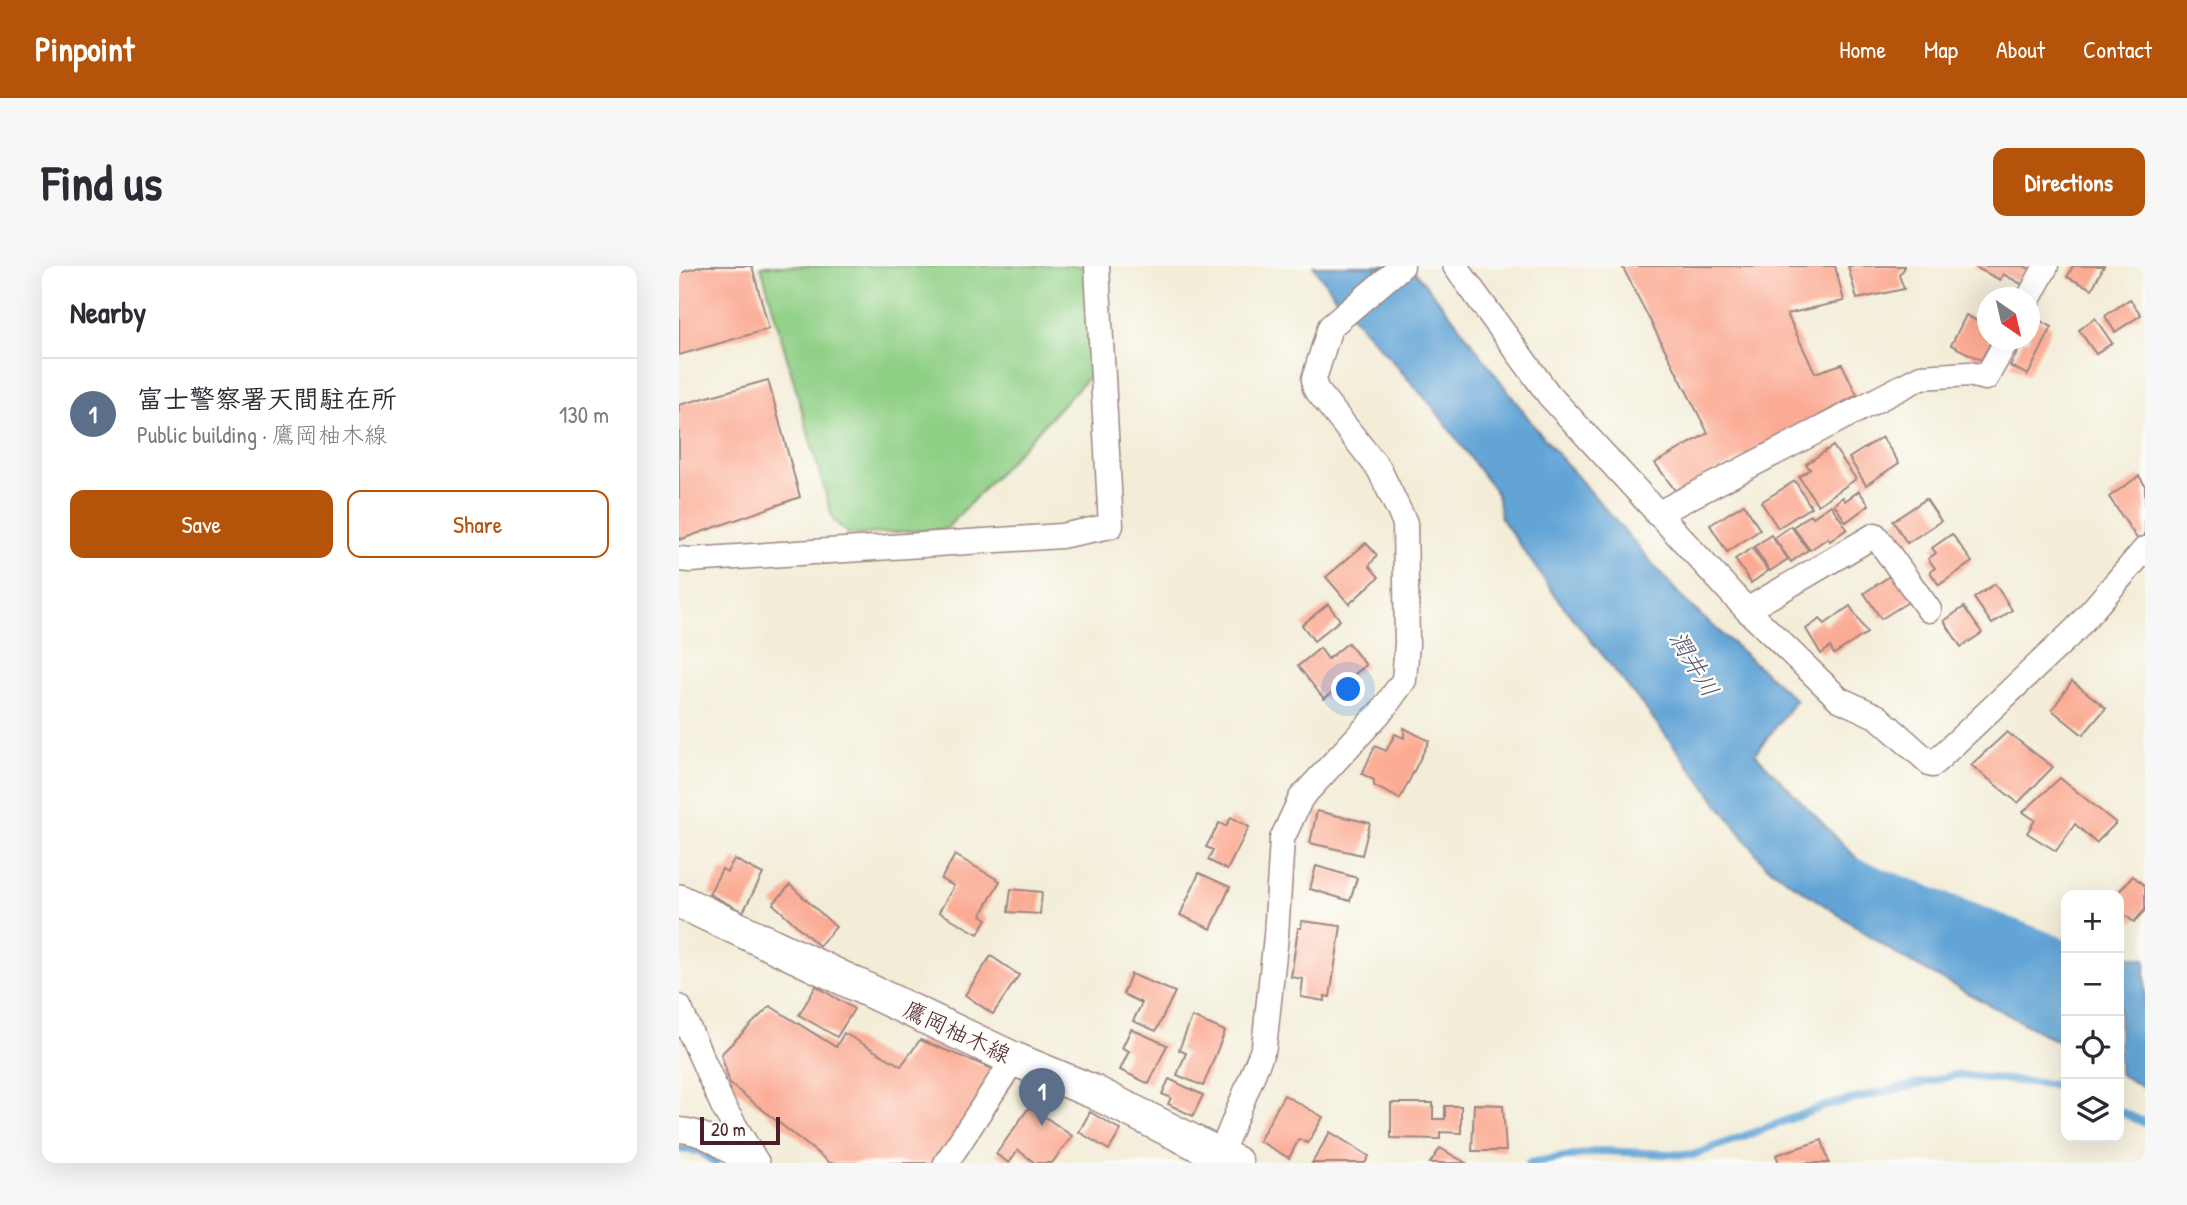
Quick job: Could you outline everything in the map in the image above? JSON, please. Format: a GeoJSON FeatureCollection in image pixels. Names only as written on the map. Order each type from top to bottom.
{"type":"FeatureCollection","features":[{"type":"Feature","properties":{"kind":"main road","name":"鷹岡柚木線"},"geometry":{"type":"LineString","coordinates":[[679,901],[1014,1059],[1094,1093],[1225,1161]]}},
{"type":"Feature","properties":{"kind":"street"},"geometry":{"type":"LineString","coordinates":[[679,559],[690,561],[1047,537],[1111,526],[1097,266]]}},
{"type":"Feature","properties":{"kind":"street"},"geometry":{"type":"LineString","coordinates":[[1225,1161],[1263,1047],[1276,936],[1282,839],[1301,798],[1384,708],[1404,680],[1407,644],[1405,523],[1379,469],[1315,388],[1314,379],[1330,327],[1402,266]]}},
{"type":"Feature","properties":{"kind":"street"},"geometry":{"type":"LineString","coordinates":[[1455,266],[1549,395],[1747,610],[1839,699],[1878,717],[1932,765],[2076,629],[2145,549]]}},
{"type":"Feature","properties":{"kind":"street"},"geometry":{"type":"LineString","coordinates":[[2035,287],[2046,266]]}},
{"type":"Feature","properties":{"kind":"street"},"geometry":{"type":"LineString","coordinates":[[1657,514],[1920,377],[1969,374],[1986,379],[2002,350]]}},
{"type":"Feature","properties":{"kind":"street"},"geometry":{"type":"LineString","coordinates":[[1747,610],[1875,535],[1929,610]]}},
{"type":"Feature","properties":{"kind":"street"},"geometry":{"type":"LineString","coordinates":[[679,1007],[724,1108],[757,1163]]}},
{"type":"Feature","properties":{"kind":"street"},"geometry":{"type":"LineString","coordinates":[[946,1163],[1014,1059]]}},
{"type":"Feature","properties":{"kind":"street"},"geometry":{"type":"LineString","coordinates":[[679,1130],[692,1131],[723,1145],[746,1163]]}},
{"type":"Feature","properties":{"kind":"green space"},"geometry":{"type":"Polygon","coordinates":[[[761,266],[1087,266],[1092,373],[946,529],[850,535],[833,520],[761,266]]]}},
{"type":"Feature","properties":{"kind":"water"},"geometry":{"type":"Polygon","coordinates":[[[1313,266],[1410,266],[1451,315],[1538,431],[1684,600],[1796,700],[1755,754],[1921,924],[1984,930],[2061,944],[2061,1043],[1904,959],[1765,865],[1559,601],[1501,518],[1497,494],[1432,406],[1339,301],[1313,266]]]}},
{"type":"Feature","properties":{"kind":"water"},"geometry":{"type":"Polygon","coordinates":[[[2124,956],[2145,959],[2145,1088],[2124,1077],[2124,956]]]}},
{"type":"Feature","properties":{"kind":"building"},"geometry":{"type":"Polygon","coordinates":[[[703,266],[752,266],[769,329],[679,355],[679,273],[703,266]]]}},
{"type":"Feature","properties":{"kind":"building"},"geometry":{"type":"Polygon","coordinates":[[[1622,266],[1835,266],[1844,301],[1787,314],[1815,373],[1842,364],[1857,395],[1677,493],[1655,463],[1708,433],[1622,266]]]}},
{"type":"Feature","properties":{"kind":"building"},"geometry":{"type":"Polygon","coordinates":[[[1848,266],[1904,266],[1899,275],[1904,289],[1857,299],[1848,266]]]}},
{"type":"Feature","properties":{"kind":"building"},"geometry":{"type":"Polygon","coordinates":[[[1973,266],[2024,266],[2034,271],[2025,286],[2003,274],[2000,280],[1973,266]]]}},
{"type":"Feature","properties":{"kind":"building"},"geometry":{"type":"Polygon","coordinates":[[[2073,266],[2104,266],[2092,289],[2067,277],[2073,266]]]}},
{"type":"Feature","properties":{"kind":"building"},"geometry":{"type":"Polygon","coordinates":[[[2130,299],[2141,315],[2115,332],[2105,316],[2130,299]]]}},
{"type":"Feature","properties":{"kind":"building"},"geometry":{"type":"Polygon","coordinates":[[[1966,315],[1977,321],[1977,350],[1986,350],[1981,360],[1951,345],[1966,315]]]}},
{"type":"Feature","properties":{"kind":"building"},"geometry":{"type":"Polygon","coordinates":[[[2095,318],[2112,343],[2096,354],[2079,330],[2095,318]]]}},
{"type":"Feature","properties":{"kind":"building"},"geometry":{"type":"Polygon","coordinates":[[[2040,321],[2052,327],[2028,375],[2010,366],[2019,350],[2040,350],[2040,321]]]}},
{"type":"Feature","properties":{"kind":"building"},"geometry":{"type":"Polygon","coordinates":[[[768,380],[800,497],[679,540],[679,405],[768,380]]]}},
{"type":"Feature","properties":{"kind":"building"},"geometry":{"type":"Polygon","coordinates":[[[1882,437],[1899,463],[1866,485],[1849,458],[1882,437]]]}},
{"type":"Feature","properties":{"kind":"building"},"geometry":{"type":"Polygon","coordinates":[[[1833,446],[1856,479],[1818,505],[1799,477],[1810,469],[1806,464],[1833,446]]]}},
{"type":"Feature","properties":{"kind":"building"},"geometry":{"type":"Polygon","coordinates":[[[2139,476],[2145,485],[2145,536],[2138,540],[2109,497],[2139,476]]]}},
{"type":"Feature","properties":{"kind":"building"},"geometry":{"type":"Polygon","coordinates":[[[1795,481],[1811,507],[1778,528],[1761,502],[1795,481]]]}},
{"type":"Feature","properties":{"kind":"building"},"geometry":{"type":"Polygon","coordinates":[[[1859,491],[1869,505],[1846,522],[1834,504],[1843,497],[1845,501],[1859,491]]]}},
{"type":"Feature","properties":{"kind":"building"},"geometry":{"type":"Polygon","coordinates":[[[1926,499],[1941,521],[1907,543],[1893,521],[1926,499]]]}},
{"type":"Feature","properties":{"kind":"building"},"geometry":{"type":"Polygon","coordinates":[[[1744,504],[1760,530],[1727,552],[1710,525],[1744,504]]]}},
{"type":"Feature","properties":{"kind":"building"},"geometry":{"type":"Polygon","coordinates":[[[1831,505],[1847,529],[1810,550],[1793,527],[1811,514],[1813,517],[1831,505]]]}},
{"type":"Feature","properties":{"kind":"building"},"geometry":{"type":"Polygon","coordinates":[[[1791,526],[1808,550],[1791,562],[1774,538],[1791,526]]]}},
{"type":"Feature","properties":{"kind":"building"},"geometry":{"type":"Polygon","coordinates":[[[1952,534],[1972,562],[1939,585],[1930,572],[1935,568],[1928,559],[1936,553],[1932,548],[1952,534]]]}},
{"type":"Feature","properties":{"kind":"building"},"geometry":{"type":"Polygon","coordinates":[[[1771,535],[1788,559],[1770,571],[1754,547],[1771,535]]]}},
{"type":"Feature","properties":{"kind":"building"},"geometry":{"type":"Polygon","coordinates":[[[1366,543],[1377,555],[1369,566],[1379,577],[1349,604],[1326,577],[1366,543]]]}},
{"type":"Feature","properties":{"kind":"building"},"geometry":{"type":"Polygon","coordinates":[[[1752,548],[1768,571],[1751,583],[1735,559],[1752,548]]]}},
{"type":"Feature","properties":{"kind":"building"},"geometry":{"type":"Polygon","coordinates":[[[1896,572],[1913,599],[1881,619],[1864,593],[1896,572]]]}},
{"type":"Feature","properties":{"kind":"building"},"geometry":{"type":"Polygon","coordinates":[[[1995,584],[2012,610],[1992,624],[1974,598],[1995,584]]]}},
{"type":"Feature","properties":{"kind":"building"},"geometry":{"type":"Polygon","coordinates":[[[1328,604],[1340,620],[1314,641],[1302,625],[1328,604]]]}},
{"type":"Feature","properties":{"kind":"building"},"geometry":{"type":"Polygon","coordinates":[[[1850,606],[1867,633],[1834,654],[1830,647],[1821,654],[1806,629],[1820,619],[1825,624],[1850,606]]]}},
{"type":"Feature","properties":{"kind":"building"},"geometry":{"type":"Polygon","coordinates":[[[1964,607],[1982,633],[1961,647],[1944,621],[1964,607]]]}},
{"type":"Feature","properties":{"kind":"building"},"geometry":{"type":"Polygon","coordinates":[[[1348,643],[1366,665],[1324,699],[1298,666],[1320,648],[1328,659],[1348,643]]]}},
{"type":"Feature","properties":{"kind":"building"},"geometry":{"type":"Polygon","coordinates":[[[2072,681],[2106,708],[2083,735],[2052,710],[2072,681]]]}},
{"type":"Feature","properties":{"kind":"building"},"geometry":{"type":"Polygon","coordinates":[[[1404,728],[1429,741],[1400,799],[1374,786],[1374,780],[1362,774],[1375,746],[1386,751],[1395,734],[1404,738],[1404,728]]]}},
{"type":"Feature","properties":{"kind":"building"},"geometry":{"type":"Polygon","coordinates":[[[2007,732],[2053,767],[2018,803],[1971,765],[2007,732]]]}},
{"type":"Feature","properties":{"kind":"building"},"geometry":{"type":"Polygon","coordinates":[[[2060,778],[2116,823],[2096,843],[2075,824],[2056,851],[2027,833],[2035,820],[2023,812],[2060,778]]]}},
{"type":"Feature","properties":{"kind":"building"},"geometry":{"type":"Polygon","coordinates":[[[1317,811],[1370,823],[1362,855],[1310,843],[1317,811]]]}},
{"type":"Feature","properties":{"kind":"building"},"geometry":{"type":"Polygon","coordinates":[[[1231,817],[1249,827],[1227,870],[1208,860],[1213,850],[1206,847],[1219,823],[1226,826],[1231,817]]]}},
{"type":"Feature","properties":{"kind":"building"},"geometry":{"type":"Polygon","coordinates":[[[955,855],[1000,881],[981,915],[987,919],[978,934],[939,912],[954,886],[941,879],[955,855]]]}},
{"type":"Feature","properties":{"kind":"building"},"geometry":{"type":"Polygon","coordinates":[[[734,859],[763,874],[743,912],[709,894],[722,869],[727,872],[734,859]]]}},
{"type":"Feature","properties":{"kind":"building"},"geometry":{"type":"Polygon","coordinates":[[[1316,866],[1357,878],[1350,901],[1310,889],[1316,866]]]}},
{"type":"Feature","properties":{"kind":"building"},"geometry":{"type":"Polygon","coordinates":[[[1199,873],[1230,887],[1211,929],[1180,915],[1199,873]]]}},
{"type":"Feature","properties":{"kind":"building"},"geometry":{"type":"Polygon","coordinates":[[[2133,876],[2145,886],[2145,910],[2134,922],[2124,915],[2124,890],[2120,890],[2133,876]]]}},
{"type":"Feature","properties":{"kind":"building"},"geometry":{"type":"Polygon","coordinates":[[[790,885],[836,927],[819,946],[773,904],[790,885]]]}},
{"type":"Feature","properties":{"kind":"building"},"geometry":{"type":"Polygon","coordinates":[[[1011,889],[1042,892],[1040,914],[1008,912],[1011,889]]]}},
{"type":"Feature","properties":{"kind":"building"},"geometry":{"type":"Polygon","coordinates":[[[1302,921],[1341,926],[1330,997],[1325,996],[1325,1001],[1301,997],[1303,979],[1291,977],[1298,928],[1301,928],[1302,921]]]}},
{"type":"Feature","properties":{"kind":"building"},"geometry":{"type":"Polygon","coordinates":[[[991,956],[1019,975],[993,1014],[965,995],[991,956]]]}},
{"type":"Feature","properties":{"kind":"building"},"geometry":{"type":"Polygon","coordinates":[[[1131,974],[1175,992],[1156,1031],[1133,1021],[1142,1003],[1123,994],[1131,974]]]}},
{"type":"Feature","properties":{"kind":"building"},"geometry":{"type":"Polygon","coordinates":[[[816,986],[854,1009],[837,1037],[799,1015],[816,986]]]}},
{"type":"Feature","properties":{"kind":"building"},"geometry":{"type":"Polygon","coordinates":[[[770,1006],[836,1047],[844,1033],[901,1066],[920,1040],[1016,1078],[959,1163],[830,1163],[730,1084],[721,1054],[770,1006]]]}},
{"type":"Feature","properties":{"kind":"building"},"geometry":{"type":"Polygon","coordinates":[[[1192,1017],[1225,1031],[1203,1086],[1177,1075],[1186,1053],[1179,1050],[1192,1017]]]}},
{"type":"Feature","properties":{"kind":"building"},"geometry":{"type":"Polygon","coordinates":[[[1131,1029],[1167,1045],[1149,1084],[1120,1070],[1129,1051],[1122,1048],[1131,1029]]]}},
{"type":"Feature","properties":{"kind":"building"},"geometry":{"type":"Polygon","coordinates":[[[1169,1079],[1203,1095],[1193,1116],[1168,1104],[1171,1098],[1162,1094],[1169,1079]]]}},
{"type":"Feature","properties":{"kind":"building"},"geometry":{"type":"Polygon","coordinates":[[[1284,1095],[1323,1117],[1308,1143],[1299,1139],[1289,1158],[1259,1141],[1284,1095]]]}},
{"type":"Feature","properties":{"kind":"building"},"geometry":{"type":"Polygon","coordinates":[[[1391,1103],[1433,1103],[1433,1119],[1445,1119],[1445,1106],[1461,1106],[1461,1133],[1440,1132],[1440,1139],[1391,1138],[1391,1103]]]}},
{"type":"Feature","properties":{"kind":"building"},"geometry":{"type":"Polygon","coordinates":[[[1474,1104],[1503,1105],[1506,1151],[1472,1151],[1474,1104]]]}},
{"type":"Feature","properties":{"kind":"building"},"geometry":{"type":"Polygon","coordinates":[[[1030,1106],[1072,1136],[1052,1163],[1035,1163],[1018,1150],[1009,1163],[996,1154],[1030,1106]]]}},
{"type":"Feature","properties":{"kind":"building"},"geometry":{"type":"Polygon","coordinates":[[[1090,1112],[1121,1130],[1109,1150],[1079,1132],[1090,1112]]]}},
{"type":"Feature","properties":{"kind":"building"},"geometry":{"type":"Polygon","coordinates":[[[1330,1132],[1369,1156],[1365,1163],[1312,1163],[1330,1132]]]}},
{"type":"Feature","properties":{"kind":"building"},"geometry":{"type":"Polygon","coordinates":[[[1822,1140],[1829,1163],[1779,1163],[1776,1155],[1822,1140]]]}},
{"type":"Feature","properties":{"kind":"building"},"geometry":{"type":"Polygon","coordinates":[[[1440,1148],[1466,1163],[1430,1163],[1440,1148]]]}},
{"type":"Feature","properties":{"kind":"waterway","name":"潤井川"},"geometry":{"type":"LineString","coordinates":[[1838,876],[2061,962]]}},
{"type":"Feature","properties":{"kind":"waterway"},"geometry":{"type":"LineString","coordinates":[[1529,1163],[1601,1151],[1693,1155],[1825,1106],[1956,1075],[2061,1086]]}},
{"type":"Feature","properties":{"kind":"waterway"},"geometry":{"type":"LineString","coordinates":[[2124,1113],[2145,1123]]}},
{"type":"Feature","properties":{"kind":"waterway"},"geometry":{"type":"LineString","coordinates":[[679,1149],[700,1151],[715,1163]]}},
{"type":"Feature","properties":{"kind":"place","name":"富士警察署天間駐在所"},"geometry":{"type":"Point","coordinates":[1042,1126]}}]}
